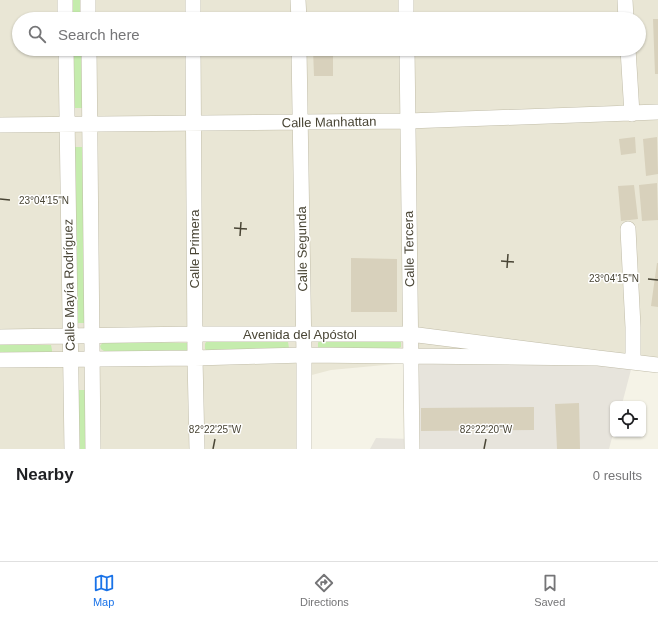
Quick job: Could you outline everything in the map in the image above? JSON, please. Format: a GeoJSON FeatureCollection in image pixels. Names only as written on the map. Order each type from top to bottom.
{"type":"FeatureCollection","features":[{"type":"Feature","properties":{"kind":"street"},"geometry":{"type":"LineString","coordinates":[[65,0],[65,12]]}},
{"type":"Feature","properties":{"kind":"street"},"geometry":{"type":"LineString","coordinates":[[88,0],[88,12]]}},
{"type":"Feature","properties":{"kind":"street"},"geometry":{"type":"LineString","coordinates":[[193,0],[193,12]]}},
{"type":"Feature","properties":{"kind":"street"},"geometry":{"type":"LineString","coordinates":[[298,0],[298,12]]}},
{"type":"Feature","properties":{"kind":"street"},"geometry":{"type":"LineString","coordinates":[[406,0],[406,12]]}},
{"type":"Feature","properties":{"kind":"street"},"geometry":{"type":"LineString","coordinates":[[625,0],[626,12]]}},
{"type":"Feature","properties":{"kind":"street","name":"Calle Mayía Rodríguez"},"geometry":{"type":"LineString","coordinates":[[66,56],[72,449]]}},
{"type":"Feature","properties":{"kind":"street","name":"Calle Mayía Rodríguez"},"geometry":{"type":"LineString","coordinates":[[88,56],[93,449]]}},
{"type":"Feature","properties":{"kind":"street","name":"Calle Primera"},"geometry":{"type":"LineString","coordinates":[[193,56],[197,449]]}},
{"type":"Feature","properties":{"kind":"street","name":"Calle Segunda"},"geometry":{"type":"LineString","coordinates":[[299,56],[304,334],[304,449]]}},
{"type":"Feature","properties":{"kind":"street","name":"Calle Tercera"},"geometry":{"type":"LineString","coordinates":[[407,56],[412,449]]}},
{"type":"Feature","properties":{"kind":"street"},"geometry":{"type":"LineString","coordinates":[[628,56],[632,114]]}},
{"type":"Feature","properties":{"kind":"street","name":"Calle Manhattan"},"geometry":{"type":"LineString","coordinates":[[0,125],[408,121],[658,112]]}},
{"type":"Feature","properties":{"kind":"street"},"geometry":{"type":"LineString","coordinates":[[628,229],[633,327],[633,362]]}},
{"type":"Feature","properties":{"kind":"street","name":"Avenida del Apóstol"},"geometry":{"type":"LineString","coordinates":[[0,337],[195,334],[410,334],[658,365]]}},
{"type":"Feature","properties":{"kind":"street","name":"Avenida del Apóstol"},"geometry":{"type":"LineString","coordinates":[[0,360],[195,358],[304,355],[598,358]]}},
{"type":"Feature","properties":{"kind":"shaded area"},"geometry":{"type":"Polygon","coordinates":[[[0,0],[658,0],[658,368],[438,360],[331,370],[304,377],[300,449],[0,449],[0,0]]]}},
{"type":"Feature","properties":{"kind":"shaded area"},"geometry":{"type":"Polygon","coordinates":[[[411,356],[633,362],[623,401],[610,401],[610,437],[612,437],[609,449],[370,449],[376,438],[412,439],[411,356]]]}},
{"type":"Feature","properties":{"kind":"green space"},"geometry":{"type":"Polygon","coordinates":[[[71,0],[83,0],[83,12],[71,12],[71,0]]]}},
{"type":"Feature","properties":{"kind":"green space"},"geometry":{"type":"Polygon","coordinates":[[[71,56],[83,56],[84,108],[72,108],[71,56]]]}},
{"type":"Feature","properties":{"kind":"green space"},"geometry":{"type":"Polygon","coordinates":[[[74,147],[86,147],[87,323],[75,323],[74,147]]]}},
{"type":"Feature","properties":{"kind":"green space"},"geometry":{"type":"Polygon","coordinates":[[[286,340],[289,348],[207,351],[205,349],[206,342],[286,340]]]}},
{"type":"Feature","properties":{"kind":"green space"},"geometry":{"type":"Polygon","coordinates":[[[104,341],[187,343],[192,347],[187,352],[104,351],[100,346],[104,341]]]}},
{"type":"Feature","properties":{"kind":"green space"},"geometry":{"type":"Polygon","coordinates":[[[319,341],[401,341],[401,347],[319,350],[319,341]]]}},
{"type":"Feature","properties":{"kind":"green space"},"geometry":{"type":"Polygon","coordinates":[[[0,345],[51,345],[52,353],[0,354],[0,345]]]}},
{"type":"Feature","properties":{"kind":"green space"},"geometry":{"type":"Polygon","coordinates":[[[76,390],[88,390],[89,449],[77,449],[76,390]]]}},
{"type":"Feature","properties":{"kind":"building"},"geometry":{"type":"Polygon","coordinates":[[[653,19],[658,19],[658,74],[655,74],[653,19]]]}},
{"type":"Feature","properties":{"kind":"building"},"geometry":{"type":"Polygon","coordinates":[[[313,56],[333,56],[333,76],[314,76],[313,56]]]}},
{"type":"Feature","properties":{"kind":"building"},"geometry":{"type":"Polygon","coordinates":[[[635,137],[636,153],[621,155],[619,139],[635,137]]]}},
{"type":"Feature","properties":{"kind":"building"},"geometry":{"type":"Polygon","coordinates":[[[657,137],[658,174],[646,176],[643,139],[657,137]]]}},
{"type":"Feature","properties":{"kind":"building"},"geometry":{"type":"Polygon","coordinates":[[[657,183],[658,220],[642,221],[639,185],[657,183]]]}},
{"type":"Feature","properties":{"kind":"building"},"geometry":{"type":"Polygon","coordinates":[[[634,185],[638,219],[621,221],[618,186],[634,185]]]}},
{"type":"Feature","properties":{"kind":"building"},"geometry":{"type":"Polygon","coordinates":[[[351,258],[397,259],[397,312],[351,312],[351,258]]]}},
{"type":"Feature","properties":{"kind":"building"},"geometry":{"type":"Polygon","coordinates":[[[658,263],[658,307],[651,306],[658,263]]]}},
{"type":"Feature","properties":{"kind":"building"},"geometry":{"type":"Polygon","coordinates":[[[579,403],[580,449],[557,449],[555,404],[579,403]]]}},
{"type":"Feature","properties":{"kind":"building"},"geometry":{"type":"Polygon","coordinates":[[[534,407],[534,430],[421,431],[421,408],[534,407]]]}}]}
